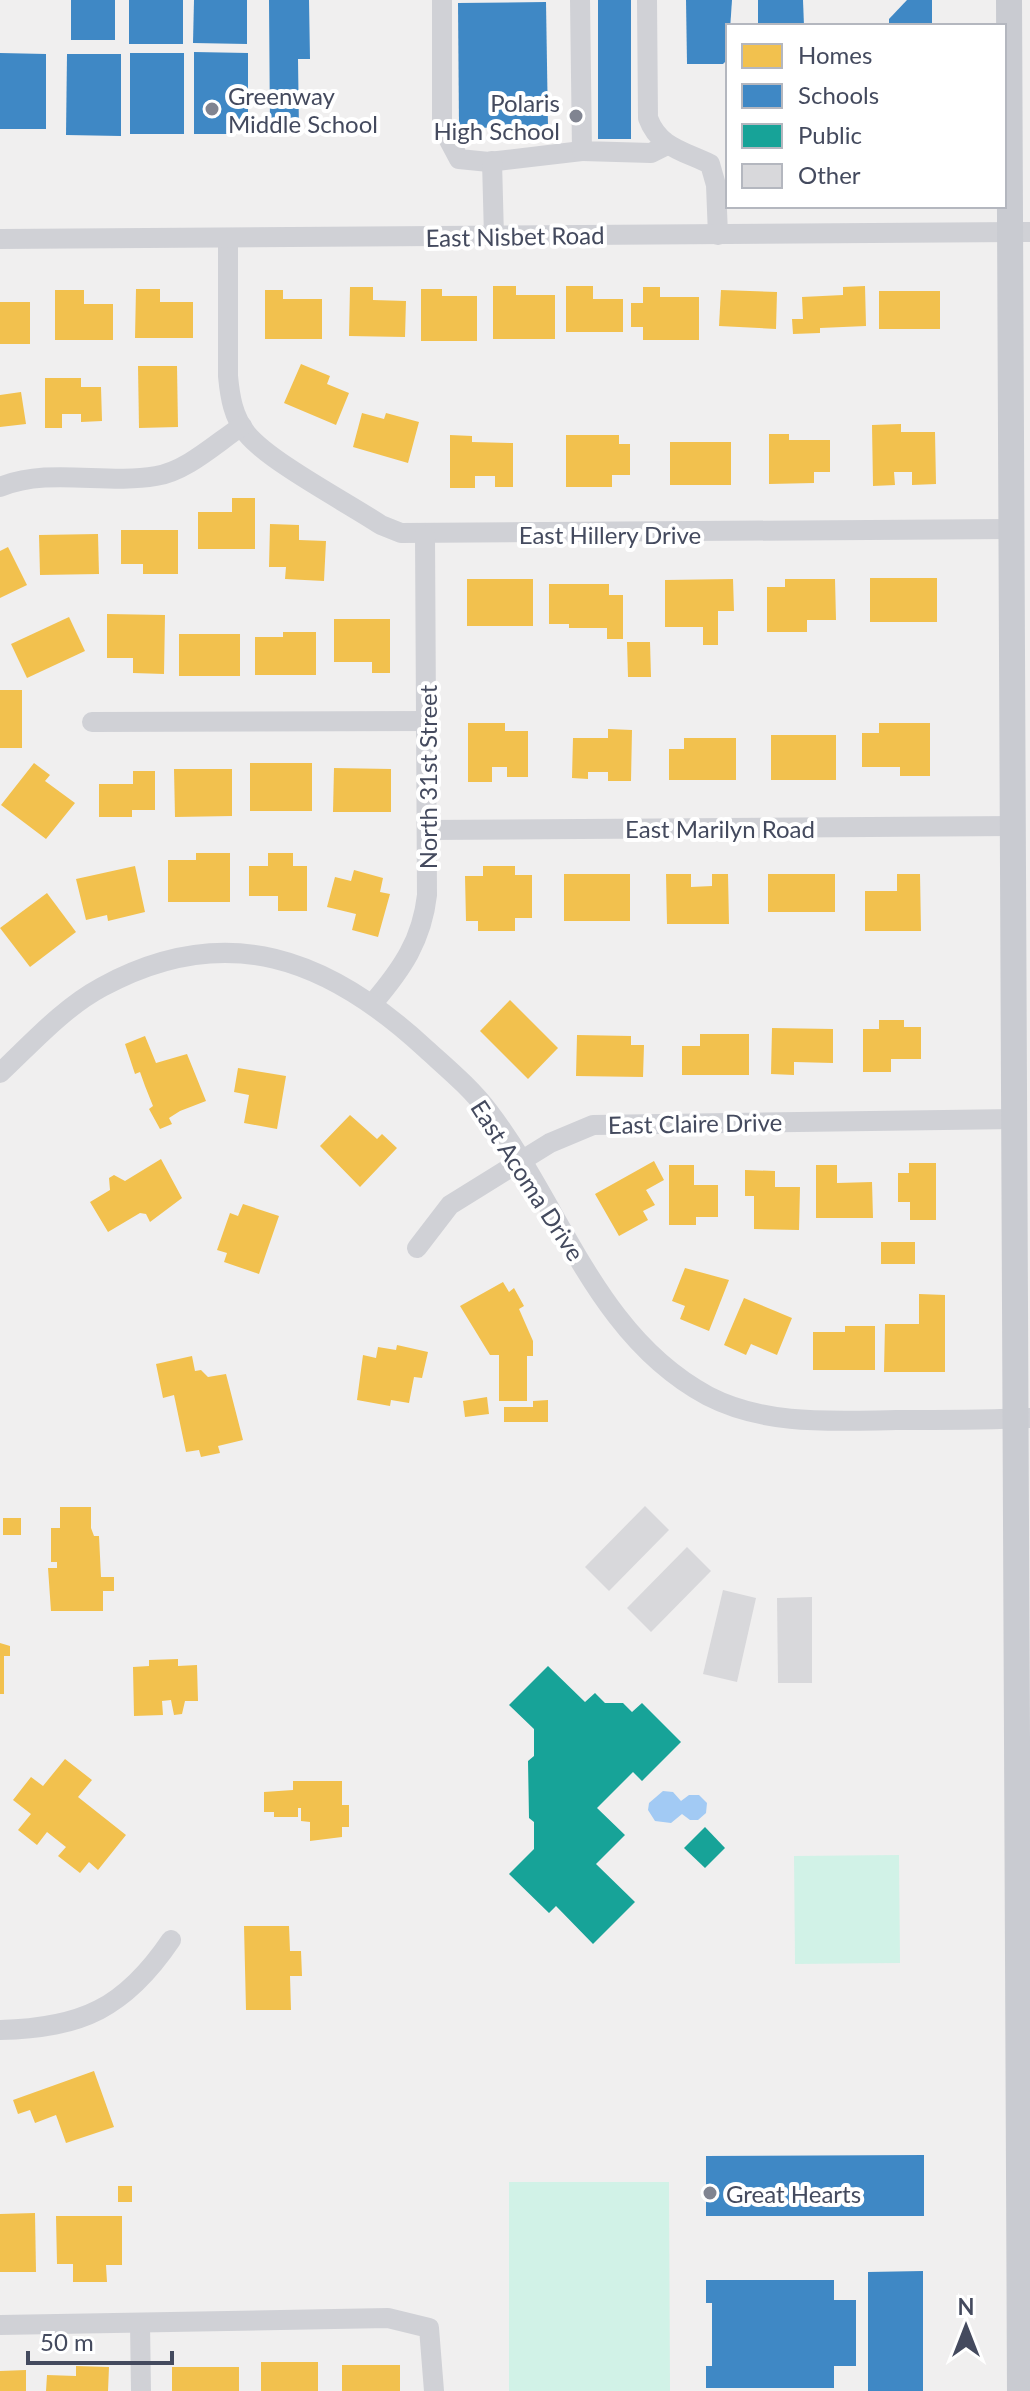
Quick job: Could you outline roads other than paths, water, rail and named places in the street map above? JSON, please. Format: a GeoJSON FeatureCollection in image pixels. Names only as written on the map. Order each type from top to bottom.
{"type":"FeatureCollection","features":[{"type":"Feature","properties":{"kind":"main road"},"geometry":{"type":"LineString","coordinates":[[1009,0],[1019,51],[1019,232],[1011,529],[1022,695],[1014,826],[1023,980],[1016,1119],[1022,1418],[1020,2391]]}},
{"type":"Feature","properties":{"kind":"street"},"geometry":{"type":"LineString","coordinates":[[442,0],[442,127],[459,159],[492,161],[582,151],[651,153],[667,145]]}},
{"type":"Feature","properties":{"kind":"street"},"geometry":{"type":"LineString","coordinates":[[580,0],[582,151]]}},
{"type":"Feature","properties":{"kind":"street"},"geometry":{"type":"LineString","coordinates":[[647,0],[648,118],[654,134],[667,145],[710,164],[716,185],[718,235]]}},
{"type":"Feature","properties":{"kind":"street"},"geometry":{"type":"LineString","coordinates":[[492,161],[494,237]]}},
{"type":"Feature","properties":{"kind":"street","name":"East Nisbet Road"},"geometry":{"type":"LineString","coordinates":[[0,239],[1019,232]]}},
{"type":"Feature","properties":{"kind":"street"},"geometry":{"type":"LineString","coordinates":[[0,487],[27,479],[157,476],[189,462],[242,426],[230,398],[228,376],[228,238]]}},
{"type":"Feature","properties":{"kind":"street","name":"East Hillery Drive"},"geometry":{"type":"LineString","coordinates":[[242,426],[271,453],[381,525],[401,533],[1011,529]]}},
{"type":"Feature","properties":{"kind":"street","name":"North 31st Street"},"geometry":{"type":"LineString","coordinates":[[373,1003],[415,947],[424,922],[427,830],[425,535]]}},
{"type":"Feature","properties":{"kind":"street"},"geometry":{"type":"LineString","coordinates":[[92,722],[427,721]]}},
{"type":"Feature","properties":{"kind":"street","name":"East Marilyn Road"},"geometry":{"type":"LineString","coordinates":[[427,830],[1014,826]]}},
{"type":"Feature","properties":{"kind":"street","name":"East Acoma Drive"},"geometry":{"type":"LineString","coordinates":[[0,1073],[61,1016],[89,995],[148,966],[236,952],[265,956],[326,975],[373,1003],[469,1089],[520,1161],[624,1329],[667,1370],[710,1396],[750,1411],[798,1420],[1022,1418]]}},
{"type":"Feature","properties":{"kind":"street","name":"East Claire Drive"},"geometry":{"type":"LineString","coordinates":[[417,1248],[450,1205],[576,1130],[614,1122],[1016,1119]]}},
{"type":"Feature","properties":{"kind":"street"},"geometry":{"type":"LineString","coordinates":[[0,2030],[55,2026],[88,2018],[123,1997],[151,1969],[171,1940]]}},
{"type":"Feature","properties":{"kind":"street"},"geometry":{"type":"LineString","coordinates":[[0,2325],[388,2318],[429,2328],[434,2391]]}},
{"type":"Feature","properties":{"kind":"street"},"geometry":{"type":"LineString","coordinates":[[140,2323],[141,2391]]}},
{"type":"Feature","properties":{"kind":"water"},"geometry":{"type":"Polygon","coordinates":[[[663,1791],[673,1792],[681,1801],[689,1795],[699,1795],[707,1803],[706,1813],[698,1820],[690,1820],[682,1814],[671,1823],[655,1821],[648,1810],[649,1803],[663,1791]]]}},
{"type":"Feature","properties":{"kind":"place","name":"Greenway Middle School"},"geometry":{"type":"Point","coordinates":[212,109]}},
{"type":"Feature","properties":{"kind":"place","name":"Polaris High School"},"geometry":{"type":"Point","coordinates":[576,116]}},
{"type":"Feature","properties":{"kind":"place","name":"Great Hearts"},"geometry":{"type":"Point","coordinates":[710,2193]}}]}
